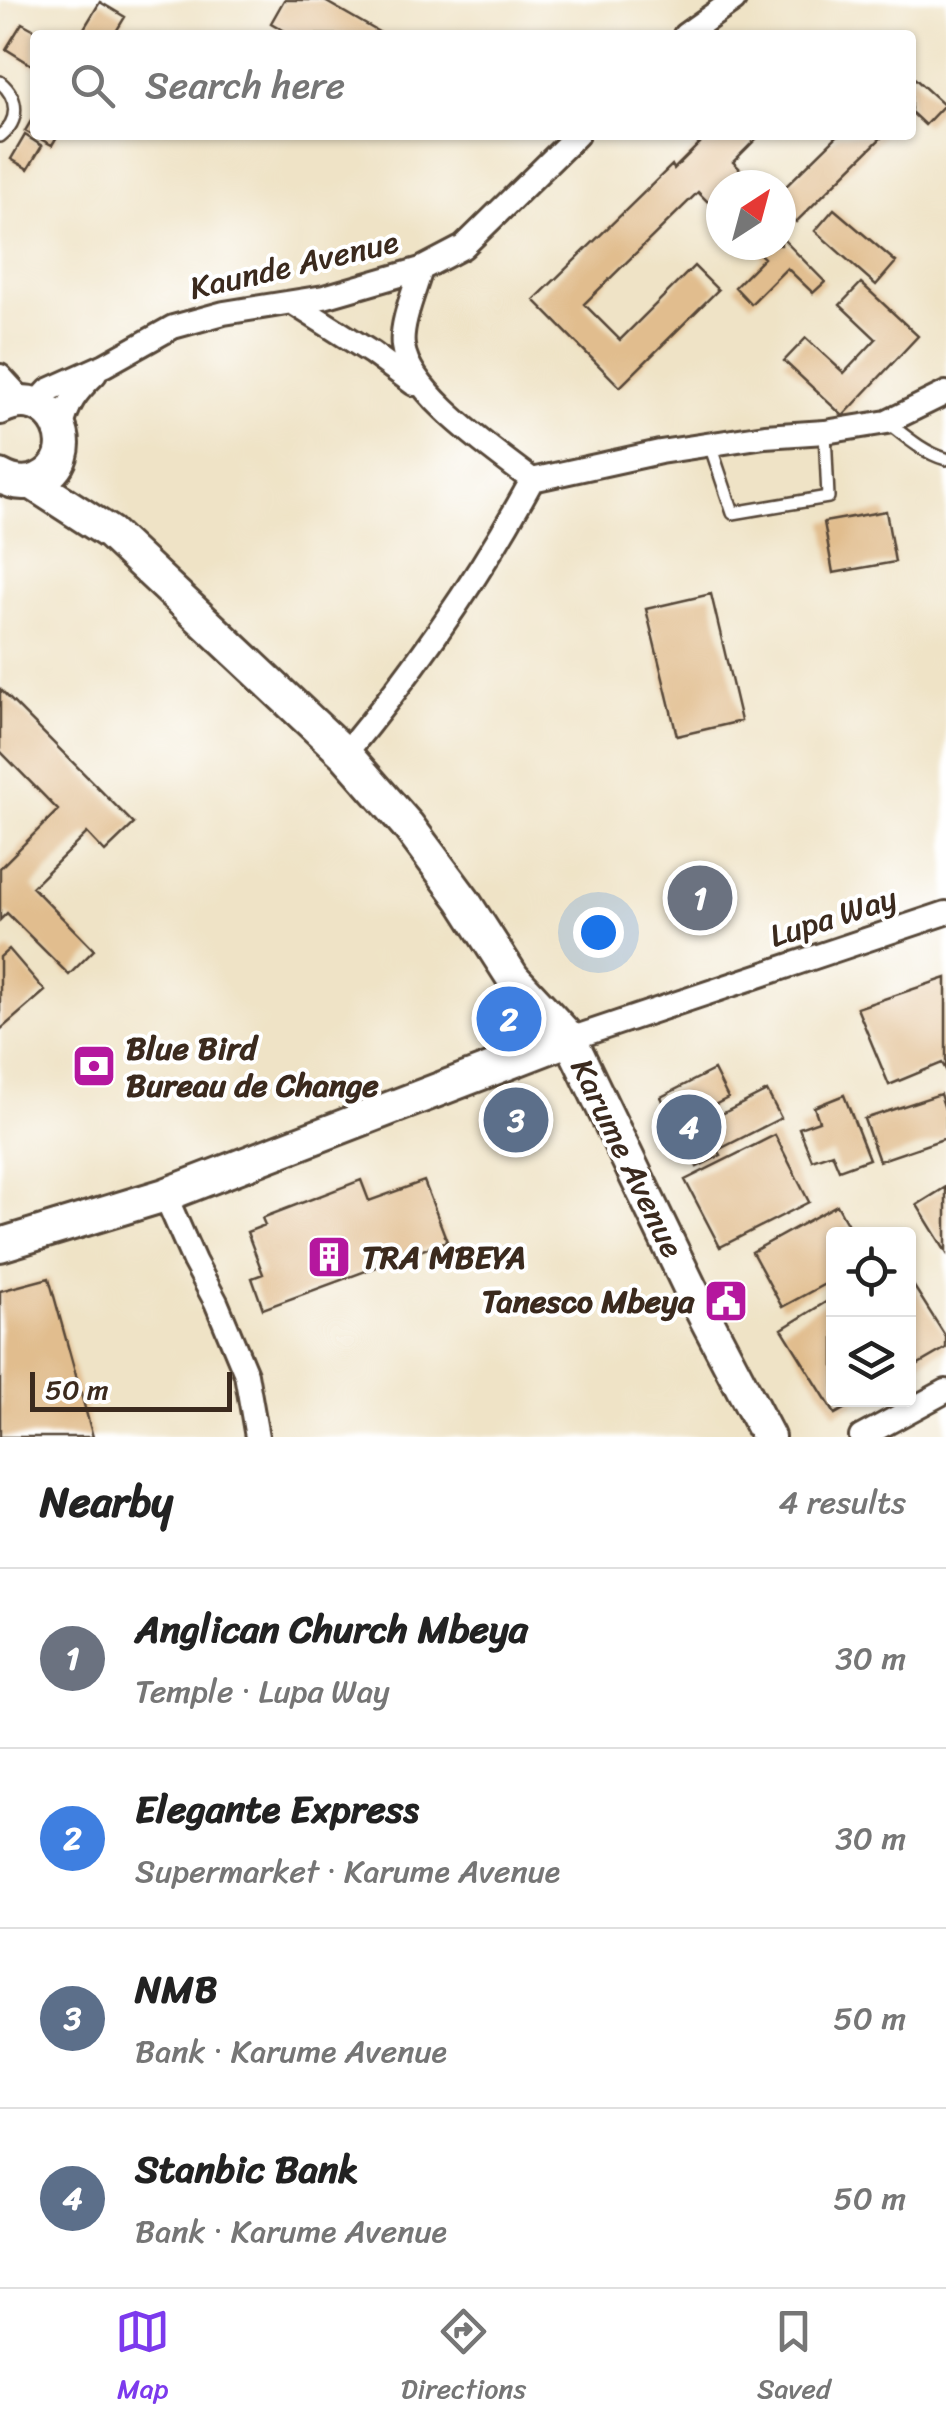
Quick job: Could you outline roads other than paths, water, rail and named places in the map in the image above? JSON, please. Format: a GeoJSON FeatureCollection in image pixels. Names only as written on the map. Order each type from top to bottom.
{"type":"FeatureCollection","features":[{"type":"Feature","properties":{"kind":"main road"},"geometry":{"type":"LineString","coordinates":[[20,404],[47,410],[56,419],[61,443],[85,497],[110,532]]}},
{"type":"Feature","properties":{"kind":"main road"},"geometry":{"type":"LineString","coordinates":[[12,484],[44,478],[54,469],[61,443]]}},
{"type":"Feature","properties":{"kind":"main road"},"geometry":{"type":"LineString","coordinates":[[12,484],[110,532]]}},
{"type":"Feature","properties":{"kind":"main road","name":"Karume Avenue"},"geometry":{"type":"LineString","coordinates":[[110,532],[345,754],[408,826],[463,900],[512,978],[570,1038],[690,1288],[768,1437]]}},
{"type":"Feature","properties":{"kind":"main road"},"geometry":{"type":"LineString","coordinates":[[0,1246],[165,1195],[570,1038]]}},
{"type":"Feature","properties":{"kind":"street"},"geometry":{"type":"LineString","coordinates":[[692,30],[734,0]]}},
{"type":"Feature","properties":{"kind":"street","name":"Kaunde Avenue"},"geometry":{"type":"LineString","coordinates":[[105,365],[173,327],[224,313],[324,297],[420,269],[463,247],[573,140]]}},
{"type":"Feature","properties":{"kind":"street"},"geometry":{"type":"LineString","coordinates":[[420,269],[403,347],[410,366],[431,398]]}},
{"type":"Feature","properties":{"kind":"street"},"geometry":{"type":"LineString","coordinates":[[292,303],[382,360],[532,480]]}},
{"type":"Feature","properties":{"kind":"street"},"geometry":{"type":"LineString","coordinates":[[0,376],[20,404],[105,365]]}},
{"type":"Feature","properties":{"kind":"street"},"geometry":{"type":"LineString","coordinates":[[61,443],[68,404],[105,365]]}},
{"type":"Feature","properties":{"kind":"street"},"geometry":{"type":"LineString","coordinates":[[345,754],[394,695],[488,558],[532,480],[660,452],[887,422],[946,393]]}},
{"type":"Feature","properties":{"kind":"street","name":"Lupa Way"},"geometry":{"type":"LineString","coordinates":[[570,1038],[946,914]]}},
{"type":"Feature","properties":{"kind":"street"},"geometry":{"type":"LineString","coordinates":[[165,1195],[246,1374],[257,1437]]}},
{"type":"Feature","properties":{"kind":"street"},"geometry":{"type":"LineString","coordinates":[[861,1437],[946,1391]]}},
{"type":"Feature","properties":{"kind":"lane"},"geometry":{"type":"LineString","coordinates":[[0,82],[13,96],[15,108],[13,121],[0,136]]}},
{"type":"Feature","properties":{"kind":"lane"},"geometry":{"type":"LineString","coordinates":[[887,422],[918,446],[946,459]]}},
{"type":"Feature","properties":{"kind":"lane"},"geometry":{"type":"LineString","coordinates":[[710,445],[732,513],[828,497],[824,432]]}},
{"type":"Feature","properties":{"kind":"place","name":"Anglican Church Mbeya"},"geometry":{"type":"Point","coordinates":[700,898]}},
{"type":"Feature","properties":{"kind":"place","name":"Elegante Express"},"geometry":{"type":"Point","coordinates":[509,1019]}},
{"type":"Feature","properties":{"kind":"place","name":"Blue Bird Bureau de Change"},"geometry":{"type":"Point","coordinates":[94,1066]}},
{"type":"Feature","properties":{"kind":"place","name":"NMB"},"geometry":{"type":"Point","coordinates":[516,1120]}},
{"type":"Feature","properties":{"kind":"place","name":"Stanbic Bank"},"geometry":{"type":"Point","coordinates":[689,1127]}},
{"type":"Feature","properties":{"kind":"place","name":"TRA MBEYA"},"geometry":{"type":"Point","coordinates":[329,1257]}},
{"type":"Feature","properties":{"kind":"place","name":"Tanesco Mbeya"},"geometry":{"type":"Point","coordinates":[726,1301]}}]}
